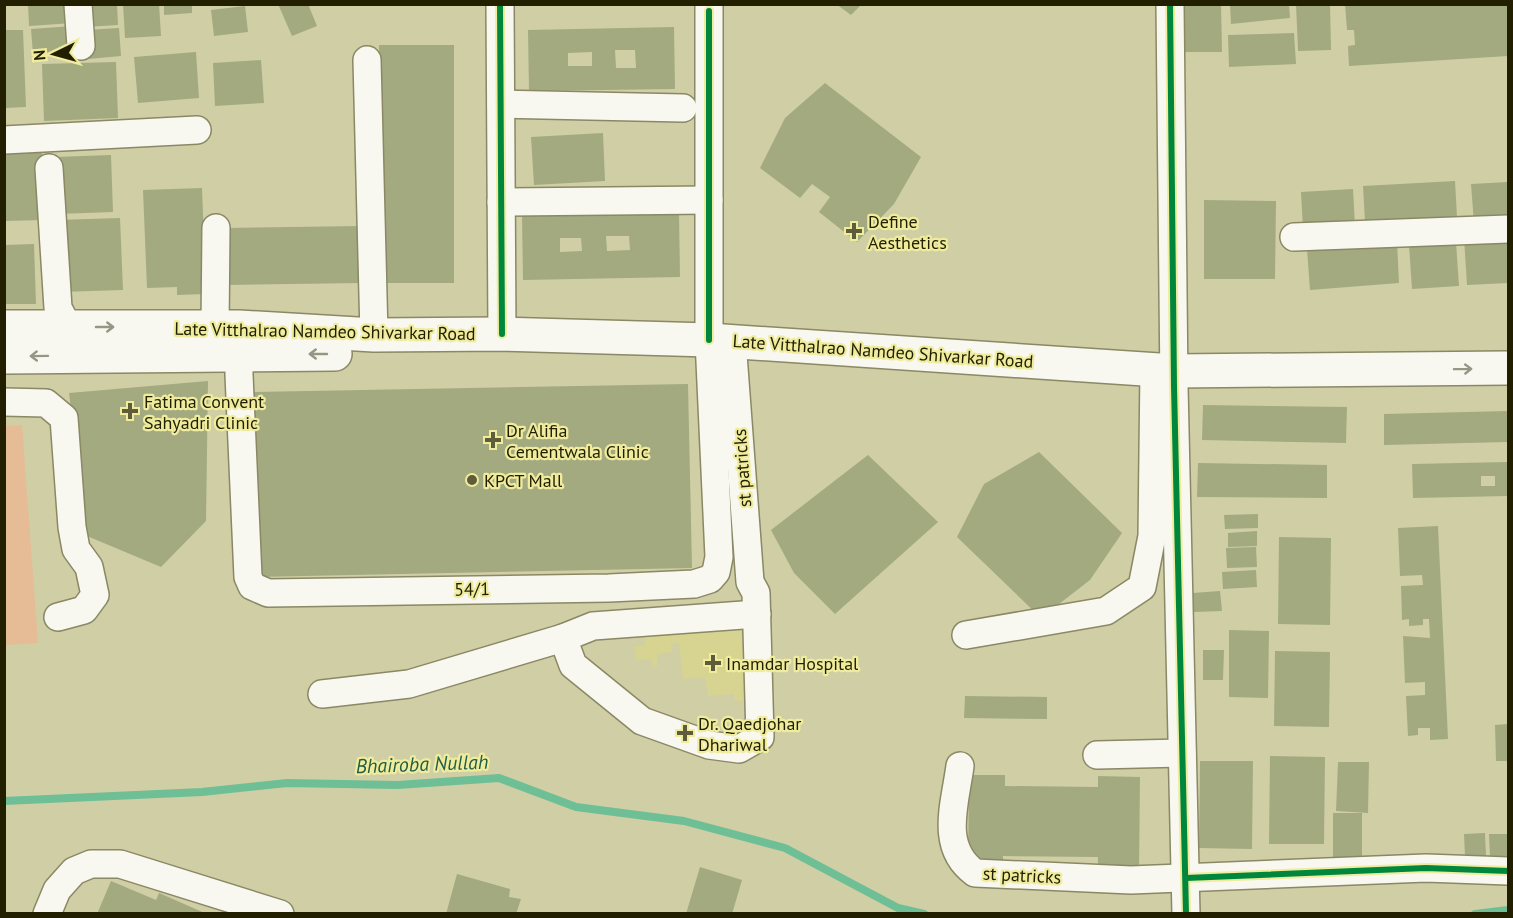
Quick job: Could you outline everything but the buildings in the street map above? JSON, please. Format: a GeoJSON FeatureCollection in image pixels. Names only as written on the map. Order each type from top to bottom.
{"type":"FeatureCollection","features":[{"type":"Feature","properties":{"kind":"main road","name":"Late Vitthalrao Namdeo Shivarkar Road"},"geometry":{"type":"LineString","coordinates":[[4,327],[68,327],[231,336],[722,350]]}},
{"type":"Feature","properties":{"kind":"main road","name":"Late Vitthalrao Namdeo Shivarkar Road"},"geometry":{"type":"LineString","coordinates":[[4,357],[231,336],[502,334],[1163,377],[1509,391]]}},
{"type":"Feature","properties":{"kind":"main road","name":"Late Vitthalrao Namdeo Shivarkar Road"},"geometry":{"type":"LineString","coordinates":[[1163,377],[1509,368]]}},
{"type":"Feature","properties":{"kind":"street"},"geometry":{"type":"LineString","coordinates":[[78,4],[81,46]]}},
{"type":"Feature","properties":{"kind":"street"},"geometry":{"type":"LineString","coordinates":[[501,4],[502,334]]}},
{"type":"Feature","properties":{"kind":"street"},"geometry":{"type":"LineString","coordinates":[[966,635],[1106,611],[1142,587],[1152,536],[1163,377],[1170,4]]}},
{"type":"Feature","properties":{"kind":"street"},"geometry":{"type":"LineString","coordinates":[[709,8],[709,200],[722,350]]}},
{"type":"Feature","properties":{"kind":"street"},"geometry":{"type":"LineString","coordinates":[[367,60],[374,335]]}},
{"type":"Feature","properties":{"kind":"street"},"geometry":{"type":"LineString","coordinates":[[501,104],[683,108]]}},
{"type":"Feature","properties":{"kind":"street"},"geometry":{"type":"LineString","coordinates":[[4,140],[197,130]]}},
{"type":"Feature","properties":{"kind":"street"},"geometry":{"type":"LineString","coordinates":[[49,168],[58,308],[68,327]]}},
{"type":"Feature","properties":{"kind":"street"},"geometry":{"type":"LineString","coordinates":[[501,202],[709,200]]}},
{"type":"Feature","properties":{"kind":"street"},"geometry":{"type":"LineString","coordinates":[[216,228],[231,336]]}},
{"type":"Feature","properties":{"kind":"street"},"geometry":{"type":"LineString","coordinates":[[1294,237],[1509,229]]}},
{"type":"Feature","properties":{"kind":"street","name":"54/1"},"geometry":{"type":"LineString","coordinates":[[231,336],[248,578],[258,590],[268,592],[609,588],[694,584],[710,579],[716,572],[719,557],[722,350]]}},
{"type":"Feature","properties":{"kind":"street","name":"st patricks"},"geometry":{"type":"LineString","coordinates":[[563,638],[573,665],[642,721],[710,745],[739,749],[760,737],[756,604],[750,582],[722,350]]}},
{"type":"Feature","properties":{"kind":"street"},"geometry":{"type":"LineString","coordinates":[[1163,377],[1182,753],[1186,913]]}},
{"type":"Feature","properties":{"kind":"street"},"geometry":{"type":"LineString","coordinates":[[4,402],[46,403],[64,418],[72,526],[76,549],[89,567],[95,595],[84,610],[58,617]]}},
{"type":"Feature","properties":{"kind":"street"},"geometry":{"type":"LineString","coordinates":[[322,694],[409,684],[563,638],[593,626],[756,604]]}},
{"type":"Feature","properties":{"kind":"street"},"geometry":{"type":"LineString","coordinates":[[1097,755],[1182,753]]}},
{"type":"Feature","properties":{"kind":"street","name":"st patricks"},"geometry":{"type":"LineString","coordinates":[[960,766],[951,837],[962,864],[975,873],[1131,880],[1426,868],[1509,871]]}},
{"type":"Feature","properties":{"kind":"street"},"geometry":{"type":"LineString","coordinates":[[47,914],[57,890],[74,871],[92,864],[120,864],[280,914]]}},
{"type":"Feature","properties":{"kind":"shaded area"},"geometry":{"type":"Polygon","coordinates":[[[22,425],[38,643],[5,645],[5,426],[22,425]]]}},
{"type":"Feature","properties":{"kind":"shaded area","name":"Inamdar Hospital"},"geometry":{"type":"Polygon","coordinates":[[[740,622],[748,700],[735,701],[734,694],[708,696],[705,677],[683,679],[679,643],[671,644],[672,652],[657,654],[658,666],[653,667],[652,659],[636,660],[634,647],[645,645],[644,632],[740,622]]]}},
{"type":"Feature","properties":{"kind":"waterway","name":"Bhairoba Nullah"},"geometry":{"type":"LineString","coordinates":[[4,801],[202,792],[287,783],[398,785],[499,778],[576,807],[684,821],[785,848],[898,908],[924,914]]}},
{"type":"Feature","properties":{"kind":"waterway","name":"Bhairoba Nullah"},"geometry":{"type":"LineString","coordinates":[[1475,914],[1508,910]]}},
{"type":"Feature","properties":{"kind":"cycle path"},"geometry":{"type":"LineString","coordinates":[[500,4],[502,334]]}},
{"type":"Feature","properties":{"kind":"cycle path"},"geometry":{"type":"LineString","coordinates":[[1170,4],[1174,386],[1186,914]]}},
{"type":"Feature","properties":{"kind":"cycle path"},"geometry":{"type":"LineString","coordinates":[[709,11],[709,340]]}},
{"type":"Feature","properties":{"kind":"cycle path"},"geometry":{"type":"LineString","coordinates":[[1186,878],[1426,868],[1508,871]]}},
{"type":"Feature","properties":{"kind":"place","name":"Define Aesthetics"},"geometry":{"type":"Point","coordinates":[854,231]}},
{"type":"Feature","properties":{"kind":"place","name":"Fatima Convent Sahyadri Clinic"},"geometry":{"type":"Point","coordinates":[130,411]}},
{"type":"Feature","properties":{"kind":"place","name":"Dr Alifia Cementwala Clinic"},"geometry":{"type":"Point","coordinates":[493,440]}},
{"type":"Feature","properties":{"kind":"place","name":"KPCT Mall"},"geometry":{"type":"Point","coordinates":[472,480]}},
{"type":"Feature","properties":{"kind":"place","name":"Inamdar Hospital"},"geometry":{"type":"Point","coordinates":[713,663]}},
{"type":"Feature","properties":{"kind":"place","name":"Dr. Qaedjohar Dhariwal"},"geometry":{"type":"Point","coordinates":[685,733]}}]}
